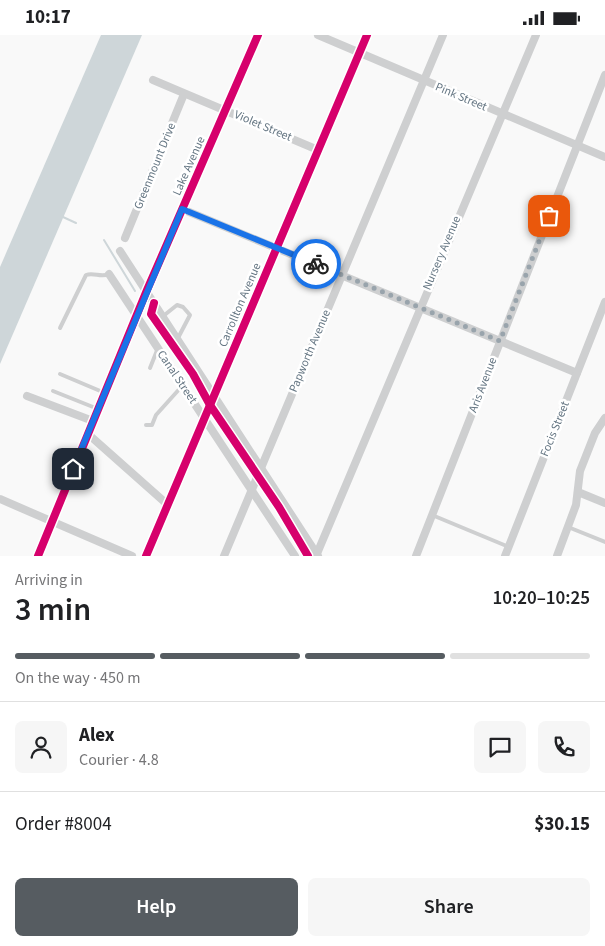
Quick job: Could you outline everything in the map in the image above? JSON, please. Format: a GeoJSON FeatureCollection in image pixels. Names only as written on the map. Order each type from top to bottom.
{"type":"FeatureCollection","features":[{"type":"Feature","properties":{"kind":"street","name":"Lake Avenue"},"geometry":{"type":"LineString","coordinates":[[38,556],[147,290],[258,35]]}},
{"type":"Feature","properties":{"kind":"street","name":"Pink Street"},"geometry":{"type":"LineString","coordinates":[[318,35],[605,157]]}},
{"type":"Feature","properties":{"kind":"street","name":"Carrollton Avenue"},"geometry":{"type":"LineString","coordinates":[[146,556],[367,35]]}},
{"type":"Feature","properties":{"kind":"street","name":"Papworth Avenue"},"geometry":{"type":"LineString","coordinates":[[224,556],[443,35]]}},
{"type":"Feature","properties":{"kind":"street","name":"Nursery Avenue"},"geometry":{"type":"LineString","coordinates":[[317,555],[419,307],[536,35]]}},
{"type":"Feature","properties":{"kind":"street","name":"Aris Avenue"},"geometry":{"type":"LineString","coordinates":[[416,556],[605,75]]}},
{"type":"Feature","properties":{"kind":"street","name":"Violet Street"},"geometry":{"type":"LineString","coordinates":[[153,80],[318,150]]}},
{"type":"Feature","properties":{"kind":"street","name":"Greenmount Drive"},"geometry":{"type":"LineString","coordinates":[[125,238],[184,94]]}},
{"type":"Feature","properties":{"kind":"street"},"geometry":{"type":"LineString","coordinates":[[182,209],[577,373]]}},
{"type":"Feature","properties":{"kind":"street","name":"Canal Street"},"geometry":{"type":"LineString","coordinates":[[120,251],[317,555]]}},
{"type":"Feature","properties":{"kind":"street","name":"Canal Street"},"geometry":{"type":"LineString","coordinates":[[109,274],[295,556]]}},
{"type":"Feature","properties":{"kind":"street","name":"Focis Street"},"geometry":{"type":"LineString","coordinates":[[505,556],[605,302]]}},
{"type":"Feature","properties":{"kind":"street"},"geometry":{"type":"LineString","coordinates":[[27,395],[93,421]]}},
{"type":"Feature","properties":{"kind":"street"},"geometry":{"type":"LineString","coordinates":[[557,556],[576,505],[580,471],[595,433],[605,418]]}},
{"type":"Feature","properties":{"kind":"street"},"geometry":{"type":"LineString","coordinates":[[88,434],[168,505]]}},
{"type":"Feature","properties":{"kind":"street"},"geometry":{"type":"LineString","coordinates":[[578,492],[605,503]]}},
{"type":"Feature","properties":{"kind":"street"},"geometry":{"type":"LineString","coordinates":[[0,499],[132,556]]}},
{"type":"Feature","properties":{"kind":"lane"},"geometry":{"type":"LineString","coordinates":[[60,328],[86,275],[109,274]]}},
{"type":"Feature","properties":{"kind":"lane"},"geometry":{"type":"LineString","coordinates":[[162,317],[177,305],[183,307],[190,315],[177,340]]}},
{"type":"Feature","properties":{"kind":"lane"},"geometry":{"type":"LineString","coordinates":[[150,368],[158,348]]}},
{"type":"Feature","properties":{"kind":"lane"},"geometry":{"type":"LineString","coordinates":[[60,374],[105,393]]}},
{"type":"Feature","properties":{"kind":"lane"},"geometry":{"type":"LineString","coordinates":[[146,425],[152,425],[156,415],[183,385]]}},
{"type":"Feature","properties":{"kind":"lane"},"geometry":{"type":"LineString","coordinates":[[53,391],[98,409]]}},
{"type":"Feature","properties":{"kind":"lane"},"geometry":{"type":"LineString","coordinates":[[432,515],[508,547]]}},
{"type":"Feature","properties":{"kind":"lane"},"geometry":{"type":"LineString","coordinates":[[568,527],[605,542]]}},
{"type":"Feature","properties":{"kind":"shaded area"},"geometry":{"type":"Polygon","coordinates":[[[101,35],[142,35],[0,364],[0,267],[101,35]]]}},
{"type":"Feature","properties":{"kind":"waterway"},"geometry":{"type":"LineString","coordinates":[[63,217],[76,223]]}},
{"type":"Feature","properties":{"kind":"waterway"},"geometry":{"type":"LineString","coordinates":[[104,240],[135,291]]}},
{"type":"Feature","properties":{"kind":"cycle path"},"geometry":{"type":"LineString","coordinates":[[38,556],[147,290],[258,35]]}},
{"type":"Feature","properties":{"kind":"cycle path"},"geometry":{"type":"LineString","coordinates":[[146,556],[367,35]]}},
{"type":"Feature","properties":{"kind":"cycle path"},"geometry":{"type":"LineString","coordinates":[[154,303],[151,314],[193,374],[210,405],[279,507],[308,556]]}},
{"type":"Feature","properties":{"kind":"way so far"},"geometry":{"type":"LineString","coordinates":[[316,264],[500,341],[549,216]]}},
{"type":"Feature","properties":{"kind":"route"},"geometry":{"type":"LineString","coordinates":[[73,469],[182,209],[316,264]]}}]}
